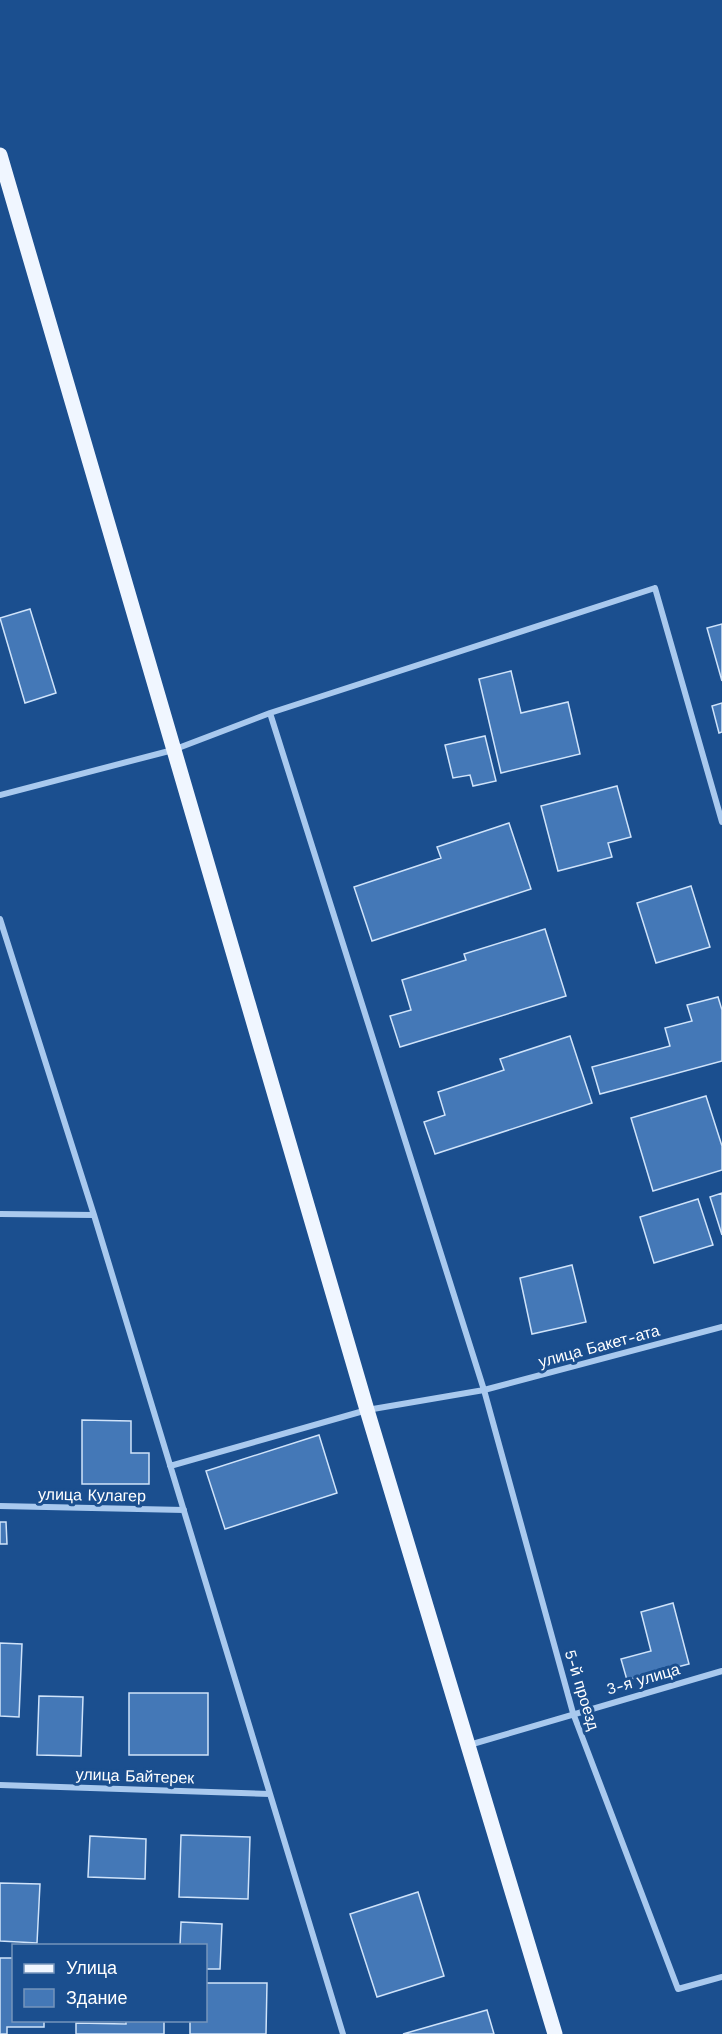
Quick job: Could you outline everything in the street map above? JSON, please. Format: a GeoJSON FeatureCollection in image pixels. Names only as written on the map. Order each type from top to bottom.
{"type":"FeatureCollection","features":[{"type":"Feature","properties":{"kind":"main road"},"geometry":{"type":"LineString","coordinates":[[0,156],[367,1410],[555,2034]]}},
{"type":"Feature","properties":{"kind":"street"},"geometry":{"type":"LineString","coordinates":[[0,795],[173,750],[270,713],[655,588],[722,822]]}},
{"type":"Feature","properties":{"kind":"street","name":"5-й проезд"},"geometry":{"type":"LineString","coordinates":[[270,713],[484,1390],[573,1713],[678,1989],[722,1977]]}},
{"type":"Feature","properties":{"kind":"street"},"geometry":{"type":"LineString","coordinates":[[0,919],[94,1215],[343,2034]]}},
{"type":"Feature","properties":{"kind":"street"},"geometry":{"type":"LineString","coordinates":[[0,1214],[94,1215]]}},
{"type":"Feature","properties":{"kind":"street","name":"улица Бакет-ата"},"geometry":{"type":"LineString","coordinates":[[171,1466],[367,1410],[484,1390],[722,1327]]}},
{"type":"Feature","properties":{"kind":"street","name":"улица Кулагер"},"geometry":{"type":"LineString","coordinates":[[0,1506],[184,1510]]}},
{"type":"Feature","properties":{"kind":"street","name":"3-я улица"},"geometry":{"type":"LineString","coordinates":[[469,1745],[722,1671]]}},
{"type":"Feature","properties":{"kind":"street","name":"улица Байтерек"},"geometry":{"type":"LineString","coordinates":[[0,1785],[270,1794]]}},
{"type":"Feature","properties":{"kind":"building"},"geometry":{"type":"Polygon","coordinates":[[[30,609],[56,693],[25,703],[0,618],[30,609]]]}},
{"type":"Feature","properties":{"kind":"building"},"geometry":{"type":"Polygon","coordinates":[[[722,624],[722,681],[707,628],[722,624]]]}},
{"type":"Feature","properties":{"kind":"building"},"geometry":{"type":"Polygon","coordinates":[[[511,671],[521,713],[568,702],[580,754],[501,773],[479,679],[511,671]]]}},
{"type":"Feature","properties":{"kind":"building"},"geometry":{"type":"Polygon","coordinates":[[[722,703],[722,732],[719,733],[712,706],[722,703]]]}},
{"type":"Feature","properties":{"kind":"building"},"geometry":{"type":"Polygon","coordinates":[[[485,736],[496,781],[473,786],[470,775],[453,778],[445,745],[485,736]]]}},
{"type":"Feature","properties":{"kind":"building"},"geometry":{"type":"Polygon","coordinates":[[[617,786],[631,837],[608,843],[612,857],[558,871],[541,806],[617,786]]]}},
{"type":"Feature","properties":{"kind":"building"},"geometry":{"type":"Polygon","coordinates":[[[509,823],[531,889],[372,941],[354,887],[441,858],[437,847],[509,823]]]}},
{"type":"Feature","properties":{"kind":"building"},"geometry":{"type":"Polygon","coordinates":[[[691,886],[710,947],[656,963],[637,903],[691,886]]]}},
{"type":"Feature","properties":{"kind":"building"},"geometry":{"type":"Polygon","coordinates":[[[545,929],[566,996],[400,1047],[390,1016],[411,1010],[402,980],[466,960],[464,954],[545,929]]]}},
{"type":"Feature","properties":{"kind":"building"},"geometry":{"type":"Polygon","coordinates":[[[718,997],[722,1010],[722,1061],[600,1094],[592,1067],[670,1046],[665,1028],[692,1021],[687,1005],[718,997]]]}},
{"type":"Feature","properties":{"kind":"building"},"geometry":{"type":"Polygon","coordinates":[[[570,1036],[592,1103],[435,1154],[424,1122],[445,1115],[438,1092],[504,1070],[500,1059],[570,1036]]]}},
{"type":"Feature","properties":{"kind":"building"},"geometry":{"type":"Polygon","coordinates":[[[706,1096],[722,1146],[722,1170],[653,1191],[631,1118],[706,1096]]]}},
{"type":"Feature","properties":{"kind":"building"},"geometry":{"type":"Polygon","coordinates":[[[722,1193],[722,1235],[710,1197],[722,1193]]]}},
{"type":"Feature","properties":{"kind":"building"},"geometry":{"type":"Polygon","coordinates":[[[698,1199],[713,1245],[654,1263],[640,1217],[698,1199]]]}},
{"type":"Feature","properties":{"kind":"building"},"geometry":{"type":"Polygon","coordinates":[[[572,1265],[586,1322],[532,1334],[520,1278],[572,1265]]]}},
{"type":"Feature","properties":{"kind":"building"},"geometry":{"type":"Polygon","coordinates":[[[82,1420],[131,1421],[131,1453],[149,1453],[149,1484],[82,1484],[82,1420]]]}},
{"type":"Feature","properties":{"kind":"building"},"geometry":{"type":"Polygon","coordinates":[[[319,1435],[337,1493],[225,1529],[206,1471],[319,1435]]]}},
{"type":"Feature","properties":{"kind":"building"},"geometry":{"type":"Polygon","coordinates":[[[0,1522],[6,1522],[7,1544],[0,1544],[0,1522]]]}},
{"type":"Feature","properties":{"kind":"building"},"geometry":{"type":"Polygon","coordinates":[[[673,1603],[689,1664],[627,1680],[621,1659],[651,1651],[641,1612],[673,1603]]]}},
{"type":"Feature","properties":{"kind":"building"},"geometry":{"type":"Polygon","coordinates":[[[0,1643],[22,1644],[19,1717],[0,1716],[0,1643]]]}},
{"type":"Feature","properties":{"kind":"building"},"geometry":{"type":"Polygon","coordinates":[[[129,1693],[208,1693],[208,1755],[129,1755],[129,1693]]]}},
{"type":"Feature","properties":{"kind":"building"},"geometry":{"type":"Polygon","coordinates":[[[39,1696],[83,1697],[81,1756],[37,1755],[39,1696]]]}},
{"type":"Feature","properties":{"kind":"building"},"geometry":{"type":"Polygon","coordinates":[[[181,1835],[250,1837],[248,1899],[179,1897],[181,1835]]]}},
{"type":"Feature","properties":{"kind":"building"},"geometry":{"type":"Polygon","coordinates":[[[90,1836],[146,1839],[145,1879],[88,1877],[90,1836]]]}},
{"type":"Feature","properties":{"kind":"building"},"geometry":{"type":"Polygon","coordinates":[[[0,1883],[40,1884],[37,1943],[0,1941],[0,1883]]]}},
{"type":"Feature","properties":{"kind":"building"},"geometry":{"type":"Polygon","coordinates":[[[418,1892],[444,1976],[377,1997],[350,1914],[418,1892]]]}},
{"type":"Feature","properties":{"kind":"building"},"geometry":{"type":"Polygon","coordinates":[[[181,1922],[222,1924],[220,1969],[207,1969],[207,1944],[180,1944],[181,1922]]]}},
{"type":"Feature","properties":{"kind":"building"},"geometry":{"type":"Polygon","coordinates":[[[0,1958],[12,1958],[12,2022],[44,2022],[44,2027],[7,2027],[7,2034],[0,2034],[0,1958]]]}},
{"type":"Feature","properties":{"kind":"building"},"geometry":{"type":"Polygon","coordinates":[[[207,1983],[267,1983],[266,2034],[190,2034],[190,2022],[207,2022],[207,1983]]]}},
{"type":"Feature","properties":{"kind":"building"},"geometry":{"type":"Polygon","coordinates":[[[487,2010],[494,2034],[403,2034],[487,2010]]]}},
{"type":"Feature","properties":{"kind":"building"},"geometry":{"type":"Polygon","coordinates":[[[126,2022],[164,2022],[164,2034],[76,2034],[76,2023],[126,2024],[126,2022]]]}}]}
